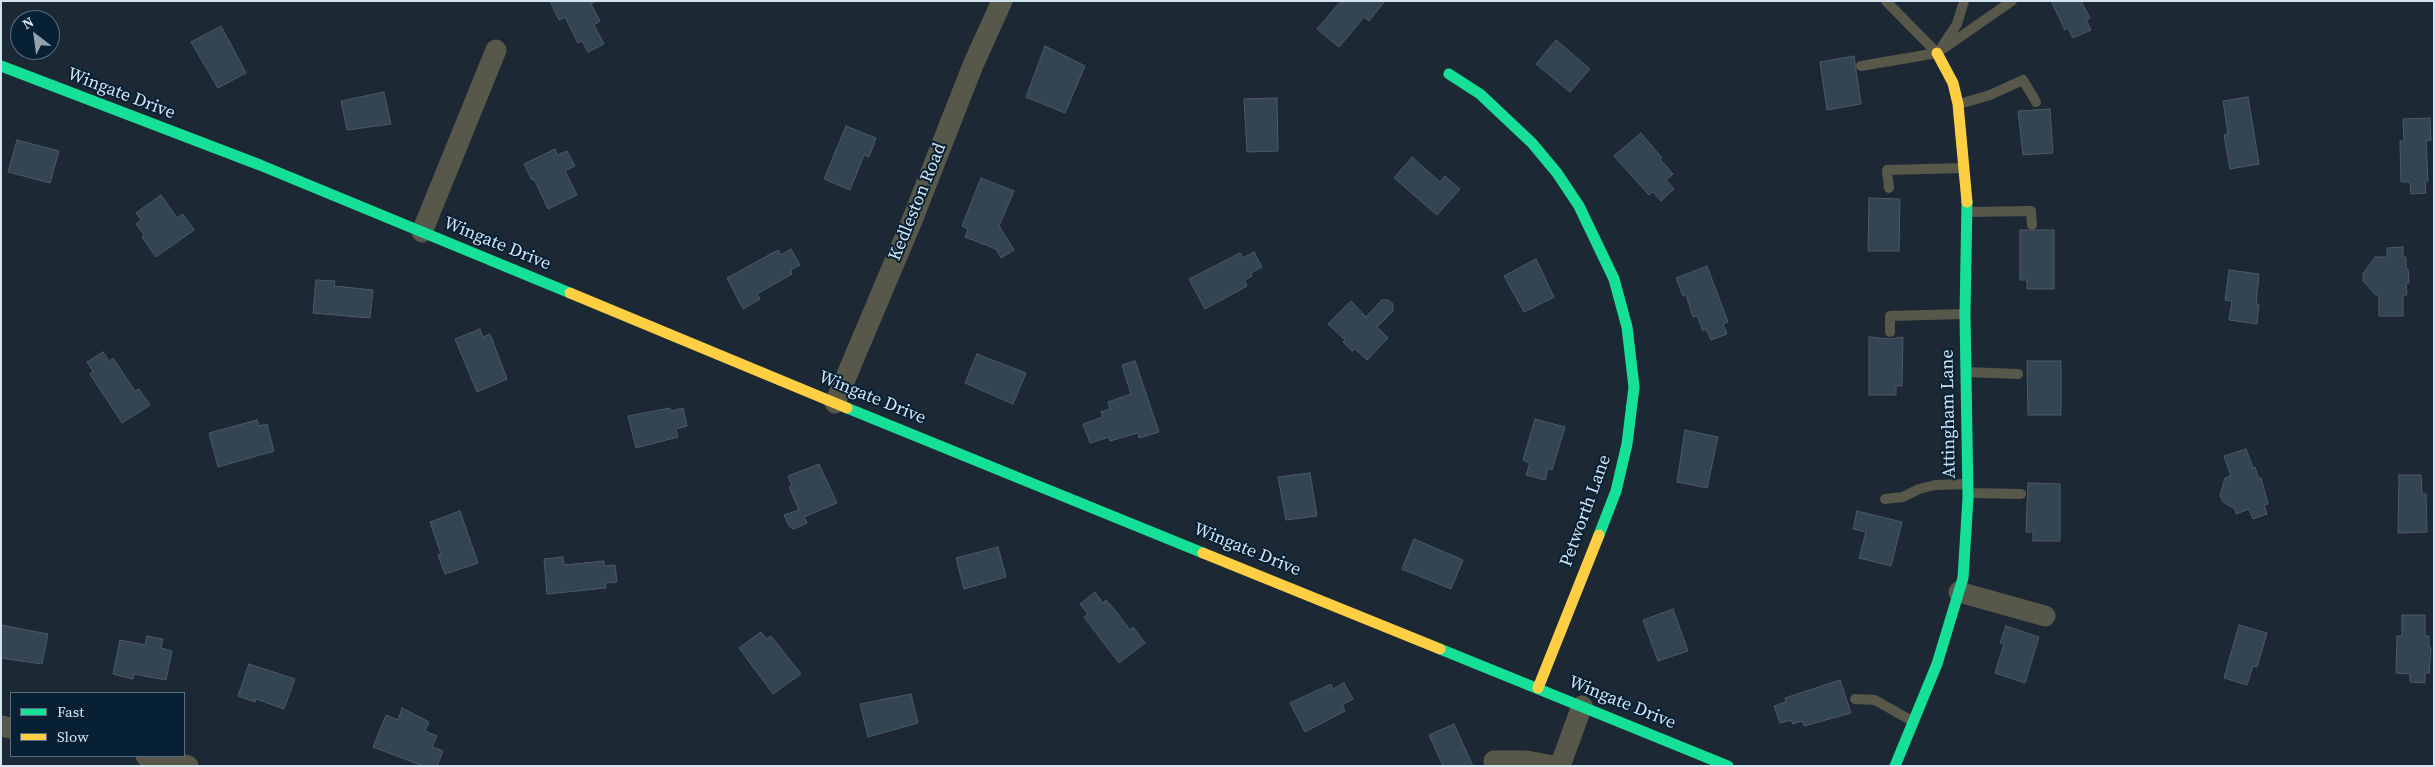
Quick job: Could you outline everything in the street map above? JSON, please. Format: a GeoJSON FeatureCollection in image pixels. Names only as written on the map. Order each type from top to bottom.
{"type":"FeatureCollection","features":[{"type":"Feature","properties":{"kind":"street","name":"Kedleston Road"},"geometry":{"type":"LineString","coordinates":[[835,403],[973,65],[1002,1]]}},
{"type":"Feature","properties":{"kind":"street"},"geometry":{"type":"LineString","coordinates":[[422,232],[496,50]]}},
{"type":"Feature","properties":{"kind":"street","name":"Attingham Lane"},"geometry":{"type":"LineString","coordinates":[[1895,766],[1937,664],[1959,592],[1964,561],[1968,488],[1965,314],[1968,212],[1962,130],[1958,104],[1953,83],[1937,53]]}},
{"type":"Feature","properties":{"kind":"street","name":"Wingate Drive"},"geometry":{"type":"LineString","coordinates":[[1,66],[260,165],[835,403],[1728,766]]}},
{"type":"Feature","properties":{"kind":"street","name":"Petworth Lane"},"geometry":{"type":"LineString","coordinates":[[1449,74],[1480,94],[1532,143],[1557,173],[1596,236],[1614,279],[1628,327],[1634,387],[1625,453],[1616,490],[1538,688]]}},
{"type":"Feature","properties":{"kind":"street"},"geometry":{"type":"LineString","coordinates":[[1959,592],[2044,616]]}},
{"type":"Feature","properties":{"kind":"street"},"geometry":{"type":"LineString","coordinates":[[1560,766],[1582,706]]}},
{"type":"Feature","properties":{"kind":"street"},"geometry":{"type":"LineString","coordinates":[[150,757],[183,765]]}},
{"type":"Feature","properties":{"kind":"street"},"geometry":{"type":"LineString","coordinates":[[1494,761],[1526,761],[1554,766]]}},
{"type":"Feature","properties":{"kind":"lane"},"geometry":{"type":"LineString","coordinates":[[1886,1],[1937,53]]}},
{"type":"Feature","properties":{"kind":"lane"},"geometry":{"type":"LineString","coordinates":[[1937,53],[1957,24],[1964,1]]}},
{"type":"Feature","properties":{"kind":"lane"},"geometry":{"type":"LineString","coordinates":[[1861,66],[1937,53],[2012,1]]}},
{"type":"Feature","properties":{"kind":"lane"},"geometry":{"type":"LineString","coordinates":[[1958,104],[1990,95],[2023,80],[2036,102]]}},
{"type":"Feature","properties":{"kind":"lane"},"geometry":{"type":"LineString","coordinates":[[1889,188],[1887,170],[1965,168]]}},
{"type":"Feature","properties":{"kind":"lane"},"geometry":{"type":"LineString","coordinates":[[1968,212],[2031,210],[2032,225]]}},
{"type":"Feature","properties":{"kind":"lane"},"geometry":{"type":"LineString","coordinates":[[1890,332],[1890,316],[1965,314]]}},
{"type":"Feature","properties":{"kind":"lane"},"geometry":{"type":"LineString","coordinates":[[1965,372],[2018,374]]}},
{"type":"Feature","properties":{"kind":"lane"},"geometry":{"type":"LineString","coordinates":[[1884,499],[1903,497],[1918,489],[1935,485],[2021,494]]}},
{"type":"Feature","properties":{"kind":"lane"},"geometry":{"type":"LineString","coordinates":[[1856,699],[1875,700],[1913,722]]}},
{"type":"Feature","properties":{"kind":"building"},"geometry":{"type":"Polygon","coordinates":[[[550,1],[596,1],[591,4],[600,21],[594,25],[604,44],[588,52],[582,41],[578,43],[565,17],[559,20],[550,1]]]}},
{"type":"Feature","properties":{"kind":"building"},"geometry":{"type":"Polygon","coordinates":[[[1341,1],[1385,1],[1369,21],[1364,17],[1339,47],[1317,29],[1341,1]]]}},
{"type":"Feature","properties":{"kind":"building"},"geometry":{"type":"Polygon","coordinates":[[[2051,1],[2081,1],[2090,18],[2086,20],[2091,30],[2073,38],[2068,28],[2065,30],[2051,1]]]}},
{"type":"Feature","properties":{"kind":"building"},"geometry":{"type":"Polygon","coordinates":[[[221,26],[246,73],[218,88],[191,42],[221,26]]]}},
{"type":"Feature","properties":{"kind":"building"},"geometry":{"type":"Polygon","coordinates":[[[1556,40],[1590,69],[1570,92],[1536,64],[1556,40]]]}},
{"type":"Feature","properties":{"kind":"building"},"geometry":{"type":"Polygon","coordinates":[[[1045,46],[1085,66],[1065,113],[1026,97],[1045,46]]]}},
{"type":"Feature","properties":{"kind":"building"},"geometry":{"type":"Polygon","coordinates":[[[1854,56],[1861,104],[1827,110],[1820,62],[1854,56]]]}},
{"type":"Feature","properties":{"kind":"building"},"geometry":{"type":"Polygon","coordinates":[[[384,92],[391,124],[347,130],[341,101],[384,92]]]}},
{"type":"Feature","properties":{"kind":"building"},"geometry":{"type":"Polygon","coordinates":[[[2248,97],[2259,164],[2230,169],[2224,135],[2228,134],[2223,101],[2248,97]]]}},
{"type":"Feature","properties":{"kind":"building"},"geometry":{"type":"Polygon","coordinates":[[[1277,98],[1278,151],[1247,152],[1244,99],[1277,98]]]}},
{"type":"Feature","properties":{"kind":"building"},"geometry":{"type":"Polygon","coordinates":[[[2050,109],[2053,153],[2023,155],[2018,111],[2050,109]]]}},
{"type":"Feature","properties":{"kind":"building"},"geometry":{"type":"Polygon","coordinates":[[[2430,118],[2431,140],[2426,141],[2428,181],[2425,181],[2426,193],[2411,194],[2410,182],[2401,182],[2400,141],[2404,141],[2403,119],[2430,118]]]}},
{"type":"Feature","properties":{"kind":"building"},"geometry":{"type":"Polygon","coordinates":[[[846,126],[876,138],[869,157],[864,155],[850,190],[824,179],[846,126]]]}},
{"type":"Feature","properties":{"kind":"building"},"geometry":{"type":"Polygon","coordinates":[[[1641,133],[1673,174],[1666,180],[1674,189],[1661,201],[1653,192],[1649,195],[1614,156],[1641,133]]]}},
{"type":"Feature","properties":{"kind":"building"},"geometry":{"type":"Polygon","coordinates":[[[17,140],[59,151],[50,183],[8,172],[17,140]]]}},
{"type":"Feature","properties":{"kind":"building"},"geometry":{"type":"Polygon","coordinates":[[[555,149],[557,155],[567,151],[575,166],[565,171],[577,195],[548,209],[534,179],[532,180],[524,164],[555,149]]]}},
{"type":"Feature","properties":{"kind":"building"},"geometry":{"type":"Polygon","coordinates":[[[1412,157],[1440,182],[1445,176],[1460,189],[1437,215],[1394,178],[1412,157]]]}},
{"type":"Feature","properties":{"kind":"building"},"geometry":{"type":"Polygon","coordinates":[[[981,178],[1014,191],[999,226],[1014,250],[1001,258],[996,249],[965,237],[968,229],[962,226],[981,178]]]}},
{"type":"Feature","properties":{"kind":"building"},"geometry":{"type":"Polygon","coordinates":[[[161,195],[177,218],[183,214],[194,230],[156,257],[142,237],[144,235],[136,224],[141,220],[136,213],[161,195]]]}},
{"type":"Feature","properties":{"kind":"building"},"geometry":{"type":"Polygon","coordinates":[[[1869,198],[1900,199],[1899,251],[1868,251],[1869,198]]]}},
{"type":"Feature","properties":{"kind":"building"},"geometry":{"type":"Polygon","coordinates":[[[2020,230],[2054,230],[2054,289],[2027,289],[2027,280],[2020,280],[2020,230]]]}},
{"type":"Feature","properties":{"kind":"building"},"geometry":{"type":"Polygon","coordinates":[[[2403,247],[2403,257],[2406,257],[2409,283],[2406,283],[2407,295],[2403,295],[2403,316],[2379,316],[2379,295],[2376,295],[2363,281],[2363,274],[2375,257],[2387,257],[2387,248],[2403,247]]]}},
{"type":"Feature","properties":{"kind":"building"},"geometry":{"type":"Polygon","coordinates":[[[791,249],[800,265],[791,270],[792,274],[757,294],[760,299],[743,309],[727,278],[778,250],[781,255],[791,249]]]}},
{"type":"Feature","properties":{"kind":"building"},"geometry":{"type":"Polygon","coordinates":[[[1254,252],[1262,267],[1251,273],[1252,276],[1245,280],[1247,286],[1205,309],[1189,279],[1240,253],[1243,258],[1254,252]]]}},
{"type":"Feature","properties":{"kind":"building"},"geometry":{"type":"Polygon","coordinates":[[[1536,259],[1554,297],[1524,312],[1504,276],[1536,259]]]}},
{"type":"Feature","properties":{"kind":"building"},"geometry":{"type":"Polygon","coordinates":[[[1707,266],[1728,322],[1723,324],[1727,334],[1711,340],[1706,329],[1703,331],[1697,316],[1693,317],[1686,295],[1683,296],[1676,278],[1707,266]]]}},
{"type":"Feature","properties":{"kind":"building"},"geometry":{"type":"Polygon","coordinates":[[[2229,270],[2259,274],[2256,304],[2259,304],[2257,324],[2229,320],[2232,301],[2225,300],[2229,270]]]}},
{"type":"Feature","properties":{"kind":"building"},"geometry":{"type":"Polygon","coordinates":[[[316,280],[335,281],[334,286],[373,290],[370,318],[313,313],[316,280]]]}},
{"type":"Feature","properties":{"kind":"building"},"geometry":{"type":"Polygon","coordinates":[[[1382,300],[1388,300],[1393,304],[1393,311],[1377,327],[1388,338],[1367,360],[1355,349],[1352,351],[1343,342],[1345,340],[1328,324],[1351,301],[1366,317],[1382,300]]]}},
{"type":"Feature","properties":{"kind":"building"},"geometry":{"type":"Polygon","coordinates":[[[480,329],[483,337],[490,334],[507,379],[477,392],[455,339],[480,329]]]}},
{"type":"Feature","properties":{"kind":"building"},"geometry":{"type":"Polygon","coordinates":[[[1869,337],[1890,339],[1903,337],[1902,386],[1896,386],[1896,395],[1869,395],[1869,337]]]}},
{"type":"Feature","properties":{"kind":"building"},"geometry":{"type":"Polygon","coordinates":[[[103,352],[109,361],[113,358],[135,391],[139,389],[150,405],[122,423],[90,374],[93,371],[87,362],[103,352]]]}},
{"type":"Feature","properties":{"kind":"building"},"geometry":{"type":"Polygon","coordinates":[[[977,354],[1026,373],[1013,404],[965,383],[977,354]]]}},
{"type":"Feature","properties":{"kind":"building"},"geometry":{"type":"Polygon","coordinates":[[[1135,361],[1159,432],[1139,438],[1138,433],[1110,441],[1109,437],[1090,443],[1083,424],[1103,417],[1101,412],[1110,409],[1108,402],[1131,394],[1122,365],[1135,361]]]}},
{"type":"Feature","properties":{"kind":"building"},"geometry":{"type":"Polygon","coordinates":[[[2027,361],[2061,361],[2061,415],[2028,415],[2027,361]]]}},
{"type":"Feature","properties":{"kind":"building"},"geometry":{"type":"Polygon","coordinates":[[[670,408],[671,411],[683,408],[687,426],[676,429],[678,437],[636,448],[628,416],[670,408]]]}},
{"type":"Feature","properties":{"kind":"building"},"geometry":{"type":"Polygon","coordinates":[[[1535,419],[1565,427],[1552,470],[1548,468],[1545,480],[1526,475],[1530,463],[1523,460],[1535,419]]]}},
{"type":"Feature","properties":{"kind":"building"},"geometry":{"type":"Polygon","coordinates":[[[257,420],[259,426],[267,424],[274,451],[218,467],[209,433],[257,420]]]}},
{"type":"Feature","properties":{"kind":"building"},"geometry":{"type":"Polygon","coordinates":[[[1685,430],[1718,437],[1707,488],[1677,482],[1685,430]]]}},
{"type":"Feature","properties":{"kind":"building"},"geometry":{"type":"Polygon","coordinates":[[[2246,449],[2253,468],[2255,467],[2259,479],[2261,478],[2268,504],[2264,505],[2267,514],[2253,519],[2249,509],[2236,514],[2235,509],[2223,502],[2220,496],[2225,478],[2231,476],[2224,456],[2246,449]]]}},
{"type":"Feature","properties":{"kind":"building"},"geometry":{"type":"Polygon","coordinates":[[[819,464],[837,503],[804,517],[807,523],[794,529],[789,526],[784,515],[799,510],[789,487],[792,486],[788,476],[819,464]]]}},
{"type":"Feature","properties":{"kind":"building"},"geometry":{"type":"Polygon","coordinates":[[[1310,473],[1317,516],[1286,520],[1278,477],[1310,473]]]}},
{"type":"Feature","properties":{"kind":"building"},"geometry":{"type":"Polygon","coordinates":[[[2399,475],[2421,475],[2422,494],[2426,494],[2427,532],[2398,533],[2399,475]]]}},
{"type":"Feature","properties":{"kind":"building"},"geometry":{"type":"Polygon","coordinates":[[[2028,483],[2060,484],[2060,541],[2033,541],[2033,532],[2026,532],[2028,483]]]}},
{"type":"Feature","properties":{"kind":"building"},"geometry":{"type":"Polygon","coordinates":[[[460,511],[478,563],[445,574],[438,555],[441,554],[430,522],[460,511]]]}},
{"type":"Feature","properties":{"kind":"building"},"geometry":{"type":"Polygon","coordinates":[[[1857,511],[1902,522],[1891,566],[1859,558],[1866,532],[1853,529],[1857,511]]]}},
{"type":"Feature","properties":{"kind":"building"},"geometry":{"type":"Polygon","coordinates":[[[1414,539],[1463,560],[1451,589],[1402,569],[1414,539]]]}},
{"type":"Feature","properties":{"kind":"building"},"geometry":{"type":"Polygon","coordinates":[[[998,547],[1006,577],[964,589],[956,558],[998,547]]]}},
{"type":"Feature","properties":{"kind":"building"},"geometry":{"type":"Polygon","coordinates":[[[563,557],[564,565],[604,561],[604,566],[615,565],[617,582],[605,583],[606,588],[547,594],[544,559],[563,557]]]}},
{"type":"Feature","properties":{"kind":"building"},"geometry":{"type":"Polygon","coordinates":[[[1095,592],[1103,603],[1106,600],[1130,630],[1133,627],[1145,643],[1119,663],[1084,617],[1088,614],[1080,604],[1095,592]]]}},
{"type":"Feature","properties":{"kind":"building"},"geometry":{"type":"Polygon","coordinates":[[[1673,609],[1688,651],[1658,661],[1643,620],[1673,609]]]}},
{"type":"Feature","properties":{"kind":"building"},"geometry":{"type":"Polygon","coordinates":[[[2402,615],[2425,615],[2425,636],[2429,636],[2429,647],[2431,648],[2429,673],[2425,673],[2425,683],[2410,682],[2410,674],[2396,673],[2397,636],[2402,636],[2402,615]]]}},
{"type":"Feature","properties":{"kind":"building"},"geometry":{"type":"Polygon","coordinates":[[[1,625],[48,634],[42,664],[1,658],[1,625]]]}},
{"type":"Feature","properties":{"kind":"building"},"geometry":{"type":"Polygon","coordinates":[[[2239,625],[2267,633],[2257,667],[2253,666],[2247,685],[2224,678],[2239,625]]]}},
{"type":"Feature","properties":{"kind":"building"},"geometry":{"type":"Polygon","coordinates":[[[2006,626],[2039,637],[2025,683],[1995,673],[2004,644],[2000,643],[2006,626]]]}},
{"type":"Feature","properties":{"kind":"building"},"geometry":{"type":"Polygon","coordinates":[[[761,632],[766,639],[771,636],[801,674],[773,694],[739,648],[761,632]]]}},
{"type":"Feature","properties":{"kind":"building"},"geometry":{"type":"Polygon","coordinates":[[[147,636],[163,639],[161,648],[172,651],[166,680],[134,674],[133,679],[113,674],[120,640],[145,645],[147,636]]]}},
{"type":"Feature","properties":{"kind":"building"},"geometry":{"type":"Polygon","coordinates":[[[249,664],[295,679],[284,709],[256,699],[255,702],[238,696],[249,664]]]}},
{"type":"Feature","properties":{"kind":"building"},"geometry":{"type":"Polygon","coordinates":[[[1840,680],[1851,713],[1804,726],[1802,721],[1793,724],[1791,720],[1780,723],[1774,706],[1786,702],[1785,698],[1840,680]]]}},
{"type":"Feature","properties":{"kind":"building"},"geometry":{"type":"Polygon","coordinates":[[[1344,683],[1353,699],[1342,705],[1345,711],[1305,732],[1290,703],[1331,684],[1333,689],[1344,683]]]}},
{"type":"Feature","properties":{"kind":"building"},"geometry":{"type":"Polygon","coordinates":[[[911,694],[918,723],[868,737],[860,704],[911,694]]]}},
{"type":"Feature","properties":{"kind":"building"},"geometry":{"type":"Polygon","coordinates":[[[402,708],[429,722],[425,731],[437,736],[432,747],[443,751],[437,766],[423,766],[373,747],[386,715],[398,720],[402,708]]]}},
{"type":"Feature","properties":{"kind":"building"},"geometry":{"type":"Polygon","coordinates":[[[1454,724],[1473,766],[1443,766],[1429,735],[1454,724]]]}},
{"type":"Feature","properties":{"kind":"traffic: fast"},"geometry":{"type":"LineString","coordinates":[[1,66],[260,165],[570,293]]}},
{"type":"Feature","properties":{"kind":"traffic: fast"},"geometry":{"type":"LineString","coordinates":[[1449,74],[1480,94],[1532,143],[1557,173],[1579,206],[1614,279],[1627,327],[1634,387],[1627,444],[1616,491],[1599,535]]}},
{"type":"Feature","properties":{"kind":"traffic: fast"},"geometry":{"type":"LineString","coordinates":[[1895,766],[1937,664],[1963,578],[1968,498],[1965,314],[1967,202]]}},
{"type":"Feature","properties":{"kind":"traffic: fast"},"geometry":{"type":"LineString","coordinates":[[847,408],[1203,553]]}},
{"type":"Feature","properties":{"kind":"traffic: fast"},"geometry":{"type":"LineString","coordinates":[[1440,649],[1728,766]]}},
{"type":"Feature","properties":{"kind":"traffic: slow"},"geometry":{"type":"LineString","coordinates":[[1937,53],[1953,83],[1958,104],[1967,202]]}},
{"type":"Feature","properties":{"kind":"traffic: slow"},"geometry":{"type":"LineString","coordinates":[[570,293],[847,408]]}},
{"type":"Feature","properties":{"kind":"traffic: slow"},"geometry":{"type":"LineString","coordinates":[[1538,688],[1599,535]]}},
{"type":"Feature","properties":{"kind":"traffic: slow"},"geometry":{"type":"LineString","coordinates":[[1203,553],[1440,649]]}}]}
